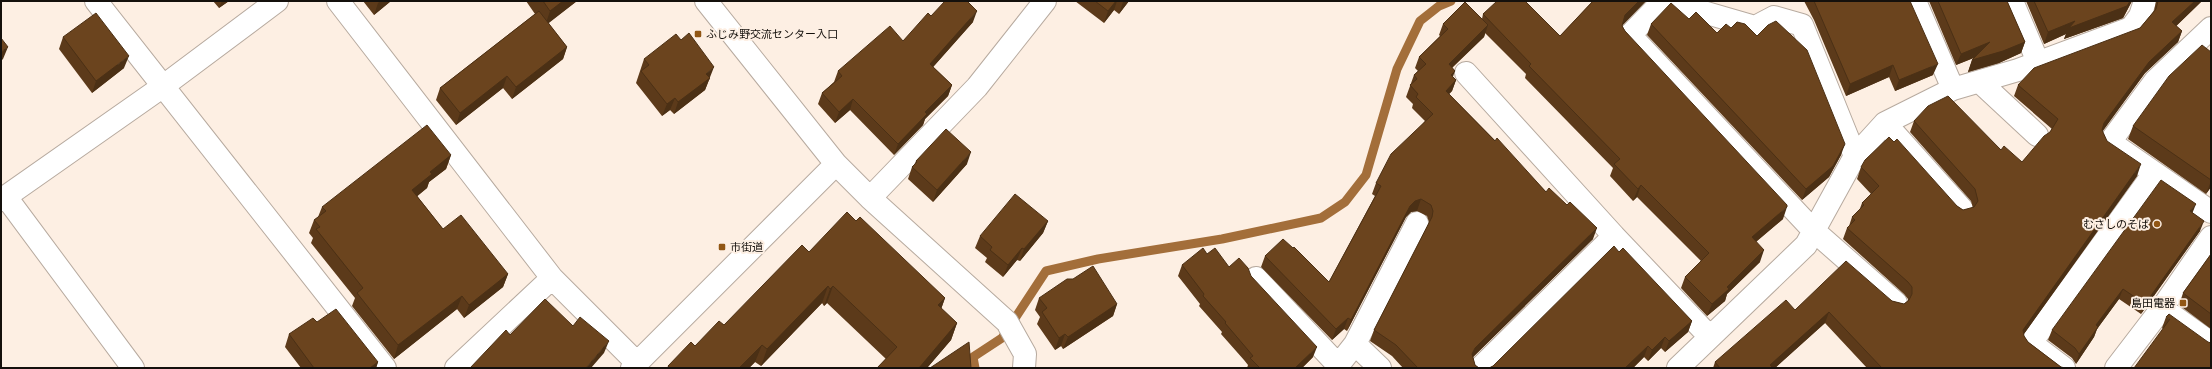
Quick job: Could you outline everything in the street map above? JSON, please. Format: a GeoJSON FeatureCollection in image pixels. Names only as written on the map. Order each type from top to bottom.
{"type":"FeatureCollection","features":[{"type":"Feature","properties":{"kind":"street"},"geometry":{"type":"LineString","coordinates":[[96,1],[162,87],[385,368]]}},
{"type":"Feature","properties":{"kind":"street"},"geometry":{"type":"LineString","coordinates":[[134,368],[3,198],[162,87],[277,1]]}},
{"type":"Feature","properties":{"kind":"street"},"geometry":{"type":"LineString","coordinates":[[338,1],[552,278],[635,366],[836,164]]}},
{"type":"Feature","properties":{"kind":"street"},"geometry":{"type":"LineString","coordinates":[[706,1],[836,164],[870,198],[1007,322],[1025,354],[1024,368]]}},
{"type":"Feature","properties":{"kind":"street"},"geometry":{"type":"LineString","coordinates":[[870,198],[977,87],[1045,1]]}},
{"type":"Feature","properties":{"kind":"street"},"geometry":{"type":"LineString","coordinates":[[1855,156],[1802,25],[1774,17],[1755,27],[1664,1],[1630,35],[1813,230],[1896,303]]}},
{"type":"Feature","properties":{"kind":"street"},"geometry":{"type":"LineString","coordinates":[[1915,1],[1953,89]]}},
{"type":"Feature","properties":{"kind":"street"},"geometry":{"type":"LineString","coordinates":[[2012,1],[2038,62]]}},
{"type":"Feature","properties":{"kind":"street"},"geometry":{"type":"LineString","coordinates":[[1678,368],[1806,245],[1855,156],[1885,123],[1953,89],[2018,70],[2131,28],[2140,16],[2145,1]]}},
{"type":"Feature","properties":{"kind":"street"},"geometry":{"type":"LineString","coordinates":[[2211,28],[2155,81],[2110,142],[2211,212]]}},
{"type":"Feature","properties":{"kind":"street"},"geometry":{"type":"LineString","coordinates":[[1466,73],[1614,236],[1710,336]]}},
{"type":"Feature","properties":{"kind":"street"},"geometry":{"type":"LineString","coordinates":[[1980,82],[2037,135]]}},
{"type":"Feature","properties":{"kind":"street"},"geometry":{"type":"LineString","coordinates":[[1885,123],[1962,209]]}},
{"type":"Feature","properties":{"kind":"street"},"geometry":{"type":"LineString","coordinates":[[2064,368],[2031,343],[2154,173]]}},
{"type":"Feature","properties":{"kind":"street"},"geometry":{"type":"LineString","coordinates":[[1256,278],[1337,366],[1355,344],[1417,223]]}},
{"type":"Feature","properties":{"kind":"street"},"geometry":{"type":"LineString","coordinates":[[1480,368],[1614,236]]}},
{"type":"Feature","properties":{"kind":"street"},"geometry":{"type":"LineString","coordinates":[[2116,368],[2162,308],[2211,237]]}},
{"type":"Feature","properties":{"kind":"street"},"geometry":{"type":"LineString","coordinates":[[456,368],[552,278]]}},
{"type":"Feature","properties":{"kind":"street"},"geometry":{"type":"LineString","coordinates":[[2162,308],[2211,343]]}},
{"type":"Feature","properties":{"kind":"street"},"geometry":{"type":"LineString","coordinates":[[1355,344],[1380,368]]}},
{"type":"Feature","properties":{"kind":"building"},"geometry":{"type":"Polygon","coordinates":[[[543,1],[563,1],[550,11],[543,1]]]}},
{"type":"Feature","properties":{"kind":"building"},"geometry":{"type":"Polygon","coordinates":[[[945,1],[967,1],[977,11],[930,64],[952,85],[925,112],[927,114],[898,144],[853,99],[839,112],[822,93],[842,76],[838,71],[890,26],[903,41],[928,13],[931,16],[945,1]]]}},
{"type":"Feature","properties":{"kind":"building"},"geometry":{"type":"Polygon","coordinates":[[[1095,1],[1116,1],[1108,11],[1095,1]]]}},
{"type":"Feature","properties":{"kind":"building"},"geometry":{"type":"Polygon","coordinates":[[[1497,1],[1525,1],[1560,36],[1593,1],[1639,1],[1625,15],[1622,26],[1625,31],[1787,205],[1787,207],[1752,237],[1764,250],[1727,287],[1729,289],[1712,304],[1685,277],[1709,253],[1641,185],[1638,189],[1614,164],[1620,159],[1529,66],[1531,64],[1483,14],[1497,1]]]}},
{"type":"Feature","properties":{"kind":"building"},"geometry":{"type":"Polygon","coordinates":[[[1814,1],[1910,1],[1938,64],[1899,80],[1893,65],[1850,84],[1814,1]]]}},
{"type":"Feature","properties":{"kind":"building"},"geometry":{"type":"Polygon","coordinates":[[[1938,1],[2007,1],[2025,42],[2003,51],[1972,60],[1990,42],[1961,54],[1938,1]]]}},
{"type":"Feature","properties":{"kind":"building"},"geometry":{"type":"Polygon","coordinates":[[[2034,1],[2130,1],[2127,6],[2069,28],[2075,21],[2048,32],[2034,1]]]}},
{"type":"Feature","properties":{"kind":"building"},"geometry":{"type":"Polygon","coordinates":[[[2158,1],[2195,1],[2172,22],[2182,31],[2149,62],[2104,123],[2102,130],[2107,141],[2141,164],[2023,330],[2024,336],[2028,342],[2061,367],[2065,368],[1882,368],[1829,312],[1770,365],[1773,368],[1720,368],[1715,362],[1786,300],[1795,310],[1846,261],[1892,301],[1904,304],[1909,300],[1912,294],[1912,287],[1908,282],[1847,228],[1855,220],[1852,217],[1864,205],[1862,203],[1879,186],[1861,167],[1865,160],[1889,137],[1894,142],[1897,139],[1957,206],[1963,210],[1974,207],[1978,201],[1975,189],[1914,121],[1928,106],[1948,96],[2001,150],[2004,146],[2022,162],[2044,136],[2050,132],[2058,119],[2018,85],[2034,68],[2140,28],[2156,9],[2158,1]]]}},
{"type":"Feature","properties":{"kind":"building"},"geometry":{"type":"Polygon","coordinates":[[[1465,2],[1488,25],[1449,64],[1455,71],[1451,75],[1456,80],[1446,91],[1495,141],[1497,138],[1546,192],[1549,188],[1567,205],[1570,202],[1597,228],[1475,348],[1472,354],[1475,365],[1479,368],[1418,368],[1396,345],[1374,330],[1432,217],[1433,211],[1431,205],[1421,199],[1415,201],[1410,206],[1351,320],[1348,318],[1336,329],[1265,256],[1283,239],[1293,248],[1294,247],[1329,282],[1381,186],[1376,183],[1391,154],[1433,114],[1416,97],[1418,94],[1410,85],[1417,79],[1414,75],[1426,64],[1419,57],[1448,29],[1443,24],[1465,2]]]}},
{"type":"Feature","properties":{"kind":"building"},"geometry":{"type":"Polygon","coordinates":[[[1671,3],[1689,19],[1696,12],[1717,33],[1726,24],[1731,28],[1737,22],[1745,24],[1757,36],[1768,25],[1776,21],[1807,50],[1845,144],[1833,166],[1806,189],[1651,24],[1671,3]]]}},
{"type":"Feature","properties":{"kind":"building"},"geometry":{"type":"Polygon","coordinates":[[[539,11],[567,47],[516,87],[507,76],[460,113],[440,88],[539,11]]]}},
{"type":"Feature","properties":{"kind":"building"},"geometry":{"type":"Polygon","coordinates":[[[96,13],[129,56],[96,81],[63,37],[96,13]]]}},
{"type":"Feature","properties":{"kind":"building"},"geometry":{"type":"Polygon","coordinates":[[[689,33],[714,67],[706,74],[710,78],[678,102],[675,98],[667,104],[641,71],[649,65],[644,59],[676,34],[681,40],[689,33]]]}},
{"type":"Feature","properties":{"kind":"building"},"geometry":{"type":"Polygon","coordinates":[[[1,38],[8,47],[1,52],[1,38]]]}},
{"type":"Feature","properties":{"kind":"building"},"geometry":{"type":"Polygon","coordinates":[[[2202,45],[2211,52],[2211,180],[2133,126],[2169,76],[2202,45]]]}},
{"type":"Feature","properties":{"kind":"building"},"geometry":{"type":"Polygon","coordinates":[[[427,125],[451,155],[430,172],[432,174],[412,190],[443,229],[461,215],[508,274],[469,305],[462,296],[398,345],[357,293],[363,288],[316,229],[320,227],[314,220],[326,211],[322,207],[427,125]]]}},
{"type":"Feature","properties":{"kind":"building"},"geometry":{"type":"Polygon","coordinates":[[[946,129],[971,152],[937,190],[912,167],[946,129]]]}},
{"type":"Feature","properties":{"kind":"building"},"geometry":{"type":"Polygon","coordinates":[[[2161,180],[2196,204],[2190,211],[2204,221],[2145,304],[2123,289],[2096,325],[2098,327],[2079,354],[2075,348],[2052,330],[2161,180]]]}},
{"type":"Feature","properties":{"kind":"building"},"geometry":{"type":"Polygon","coordinates":[[[1015,194],[1048,221],[1008,265],[990,250],[992,247],[980,236],[1015,194]]]}},
{"type":"Feature","properties":{"kind":"building"},"geometry":{"type":"Polygon","coordinates":[[[847,212],[856,221],[860,217],[945,298],[938,305],[957,323],[919,368],[877,368],[897,347],[833,286],[830,289],[828,286],[767,349],[762,345],[739,368],[670,368],[668,366],[691,342],[695,346],[719,321],[724,325],[802,245],[809,252],[847,212]]]}},
{"type":"Feature","properties":{"kind":"building"},"geometry":{"type":"Polygon","coordinates":[[[1614,246],[1619,252],[1623,248],[1692,321],[1669,341],[1665,337],[1652,350],[1648,346],[1625,368],[1489,368],[1493,366],[1614,246]]]}},
{"type":"Feature","properties":{"kind":"building"},"geometry":{"type":"Polygon","coordinates":[[[1203,248],[1207,254],[1215,248],[1229,267],[1239,258],[1248,268],[1251,276],[1317,347],[1295,368],[1260,368],[1250,358],[1253,356],[1203,296],[1204,294],[1182,265],[1203,248]]]}},
{"type":"Feature","properties":{"kind":"building"},"geometry":{"type":"Polygon","coordinates":[[[2211,254],[2211,314],[2183,293],[2211,254]]]}},
{"type":"Feature","properties":{"kind":"building"},"geometry":{"type":"Polygon","coordinates":[[[1093,266],[1117,304],[1068,337],[1065,334],[1059,338],[1042,312],[1047,308],[1039,298],[1067,279],[1073,279],[1093,266]]]}},
{"type":"Feature","properties":{"kind":"building"},"geometry":{"type":"Polygon","coordinates":[[[545,299],[573,326],[580,317],[609,341],[586,368],[470,368],[506,330],[510,335],[545,299]]]}},
{"type":"Feature","properties":{"kind":"building"},"geometry":{"type":"Polygon","coordinates":[[[336,309],[378,362],[370,368],[314,368],[289,334],[313,318],[317,322],[336,309]]]}},
{"type":"Feature","properties":{"kind":"building"},"geometry":{"type":"Polygon","coordinates":[[[2169,314],[2211,343],[2211,368],[2134,368],[2170,319],[2166,317],[2169,314]]]}},
{"type":"Feature","properties":{"kind":"building"},"geometry":{"type":"Polygon","coordinates":[[[969,342],[971,368],[930,368],[969,342]]]}},
{"type":"Feature","properties":{"kind":"waterway"},"geometry":{"type":"LineString","coordinates":[[975,368],[973,357],[1002,338],[1046,271],[1098,259],[1222,239],[1321,218],[1345,202],[1366,175],[1397,69],[1420,21],[1439,6],[1451,1]]}},
{"type":"Feature","properties":{"kind":"place","name":"ふじみ野交流センター入口"},"geometry":{"type":"Point","coordinates":[698,34]}},
{"type":"Feature","properties":{"kind":"place","name":"むさしのそば"},"geometry":{"type":"Point","coordinates":[2157,224]}},
{"type":"Feature","properties":{"kind":"place","name":"市街道"},"geometry":{"type":"Point","coordinates":[722,247]}},
{"type":"Feature","properties":{"kind":"place","name":"島田電器"},"geometry":{"type":"Point","coordinates":[2183,303]}}]}
